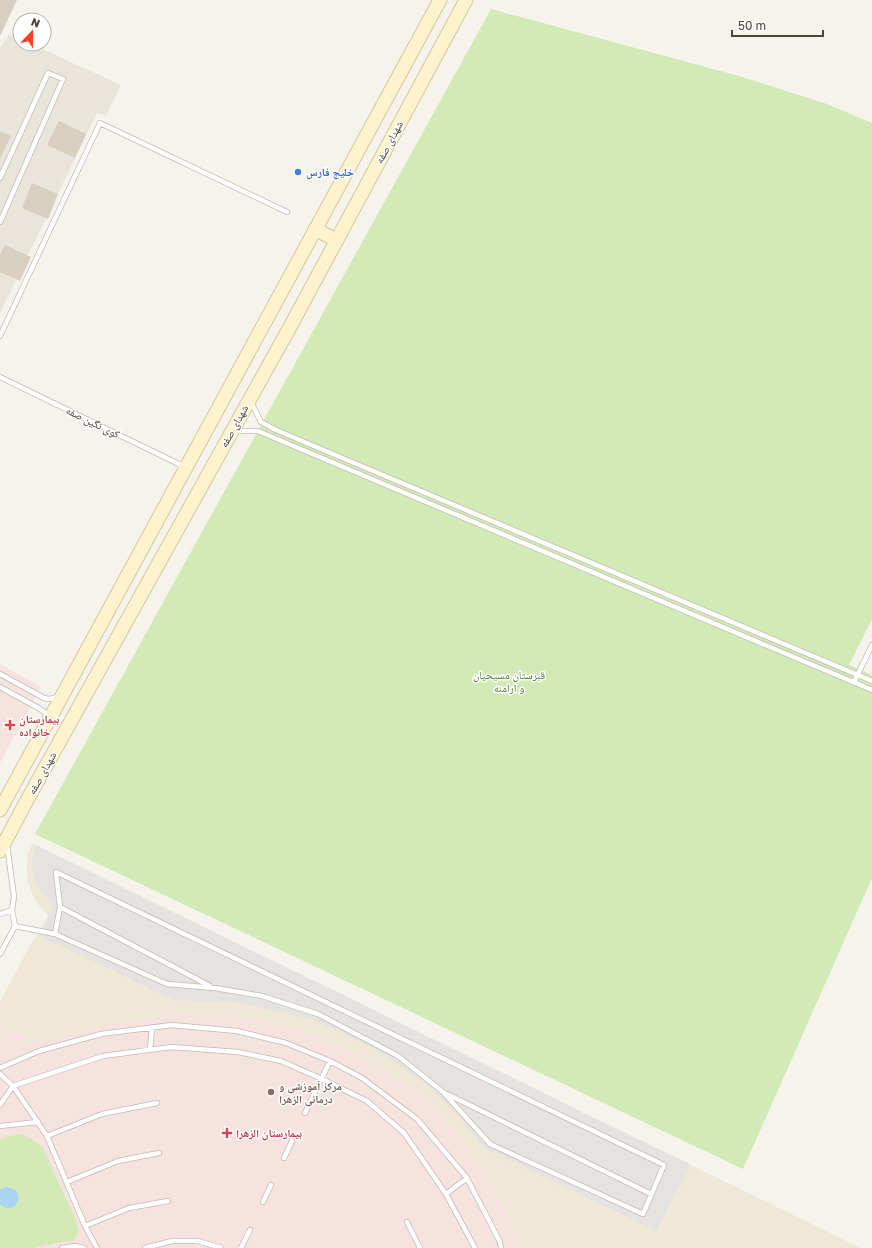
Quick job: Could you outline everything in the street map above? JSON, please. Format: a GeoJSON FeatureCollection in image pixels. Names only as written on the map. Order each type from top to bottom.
{"type":"FeatureCollection","features":[{"type":"Feature","properties":{"kind":"main road","name":"شهدای صفه"},"geometry":{"type":"LineString","coordinates":[[0,810],[440,0]]}},
{"type":"Feature","properties":{"kind":"main road","name":"شهدای صفه"},"geometry":{"type":"LineString","coordinates":[[0,851],[30,794],[250,399],[466,0]]}},
{"type":"Feature","properties":{"kind":"main road"},"geometry":{"type":"LineString","coordinates":[[315,229],[336,240]]}},
{"type":"Feature","properties":{"kind":"lane"},"geometry":{"type":"LineString","coordinates":[[0,178],[48,73],[63,79],[0,222]]}},
{"type":"Feature","properties":{"kind":"lane"},"geometry":{"type":"LineString","coordinates":[[0,336],[100,123],[287,212]]}},
{"type":"Feature","properties":{"kind":"lane","name":"کوی نگین صفه"},"geometry":{"type":"LineString","coordinates":[[0,376],[186,468]]}},
{"type":"Feature","properties":{"kind":"lane"},"geometry":{"type":"LineString","coordinates":[[250,399],[261,422],[276,430],[872,681]]}},
{"type":"Feature","properties":{"kind":"lane"},"geometry":{"type":"LineString","coordinates":[[231,432],[258,430],[872,690]]}},
{"type":"Feature","properties":{"kind":"lane"},"geometry":{"type":"LineString","coordinates":[[854,682],[872,645]]}},
{"type":"Feature","properties":{"kind":"lane"},"geometry":{"type":"LineString","coordinates":[[0,674],[44,698],[56,698],[63,694]]}},
{"type":"Feature","properties":{"kind":"lane"},"geometry":{"type":"LineString","coordinates":[[0,687],[42,710],[45,713],[47,723]]}},
{"type":"Feature","properties":{"kind":"lane"},"geometry":{"type":"LineString","coordinates":[[0,954],[16,926],[12,910],[14,897],[6,839]]}},
{"type":"Feature","properties":{"kind":"lane"},"geometry":{"type":"LineString","coordinates":[[16,926],[55,934],[167,984],[213,988],[262,996],[318,1014],[398,1056],[444,1093],[490,1144],[643,1214],[664,1165],[56,872],[60,907],[55,934]]}},
{"type":"Feature","properties":{"kind":"lane"},"geometry":{"type":"LineString","coordinates":[[60,907],[213,988]]}},
{"type":"Feature","properties":{"kind":"lane"},"geometry":{"type":"LineString","coordinates":[[0,914],[12,910]]}},
{"type":"Feature","properties":{"kind":"lane"},"geometry":{"type":"LineString","coordinates":[[0,1068],[39,1051],[101,1034],[172,1025],[237,1031],[286,1043],[330,1061],[362,1078],[417,1119],[467,1178],[500,1242],[501,1248]]}},
{"type":"Feature","properties":{"kind":"lane"},"geometry":{"type":"LineString","coordinates":[[150,1050],[152,1027]]}},
{"type":"Feature","properties":{"kind":"lane"},"geometry":{"type":"LineString","coordinates":[[0,1105],[13,1086],[103,1056],[171,1047],[238,1052],[281,1062],[322,1079],[367,1102],[404,1133],[446,1194],[475,1248]]}},
{"type":"Feature","properties":{"kind":"lane"},"geometry":{"type":"LineString","coordinates":[[305,1113],[330,1061]]}},
{"type":"Feature","properties":{"kind":"lane"},"geometry":{"type":"LineString","coordinates":[[0,1074],[13,1086],[47,1136],[96,1248]]}},
{"type":"Feature","properties":{"kind":"lane"},"geometry":{"type":"LineString","coordinates":[[444,1093],[651,1194]]}},
{"type":"Feature","properties":{"kind":"lane"},"geometry":{"type":"LineString","coordinates":[[47,1136],[102,1114],[157,1103]]}},
{"type":"Feature","properties":{"kind":"lane"},"geometry":{"type":"LineString","coordinates":[[0,1126],[38,1122]]}},
{"type":"Feature","properties":{"kind":"lane"},"geometry":{"type":"LineString","coordinates":[[284,1158],[292,1141]]}},
{"type":"Feature","properties":{"kind":"lane"},"geometry":{"type":"LineString","coordinates":[[67,1182],[118,1160],[159,1153]]}},
{"type":"Feature","properties":{"kind":"lane"},"geometry":{"type":"LineString","coordinates":[[446,1194],[467,1178]]}},
{"type":"Feature","properties":{"kind":"lane"},"geometry":{"type":"LineString","coordinates":[[263,1202],[271,1185]]}},
{"type":"Feature","properties":{"kind":"lane"},"geometry":{"type":"LineString","coordinates":[[86,1226],[129,1208],[168,1201]]}},
{"type":"Feature","properties":{"kind":"lane"},"geometry":{"type":"LineString","coordinates":[[407,1222],[420,1248]]}},
{"type":"Feature","properties":{"kind":"lane"},"geometry":{"type":"LineString","coordinates":[[241,1248],[250,1230]]}},
{"type":"Feature","properties":{"kind":"lane"},"geometry":{"type":"LineString","coordinates":[[146,1248],[172,1241],[198,1241],[221,1248]]}},
{"type":"Feature","properties":{"kind":"lane"},"geometry":{"type":"LineString","coordinates":[[62,1248],[74,1246],[84,1248]]}},
{"type":"Feature","properties":{"kind":"shaded area"},"geometry":{"type":"Polygon","coordinates":[[[9,34],[12,35],[12,52],[49,52],[121,85],[106,116],[97,113],[0,313],[0,48],[9,34]]]}},
{"type":"Feature","properties":{"kind":"shaded area","name":"بیمارستان خانواده"},"geometry":{"type":"Polygon","coordinates":[[[0,664],[41,687],[0,763],[0,664]]]}},
{"type":"Feature","properties":{"kind":"shaded area","name":"مرکز آموزشی و درمانی الزهرا"},"geometry":{"type":"Polygon","coordinates":[[[32,844],[861,1248],[0,1248],[0,1001],[48,915],[34,898],[28,882],[27,861],[32,844]]]}},
{"type":"Feature","properties":{"kind":"shaded area"},"geometry":{"type":"Polygon","coordinates":[[[36,845],[691,1165],[656,1231],[484,1148],[459,1116],[424,1082],[366,1044],[313,1020],[242,1003],[174,1000],[40,936],[53,906],[37,885],[33,873],[32,859],[36,845]]]}},
{"type":"Feature","properties":{"kind":"shaded area","name":"بیمارستان الزهرا"},"geometry":{"type":"Polygon","coordinates":[[[180,1014],[236,1017],[289,1026],[343,1047],[384,1070],[432,1105],[476,1161],[507,1211],[521,1248],[0,1248],[0,1043],[9,1029],[31,1039],[48,1041],[97,1028],[180,1014]]]}},
{"type":"Feature","properties":{"kind":"green space","name":"قبرستان مسیحیان و ارامنه"},"geometry":{"type":"Polygon","coordinates":[[[491,9],[739,76],[827,104],[872,123],[872,619],[849,665],[872,675],[872,878],[743,1169],[35,834],[491,9]]]}},
{"type":"Feature","properties":{"kind":"green space"},"geometry":{"type":"Polygon","coordinates":[[[21,1134],[32,1139],[43,1148],[76,1220],[79,1232],[74,1240],[32,1248],[0,1248],[0,1140],[5,1137],[21,1134]]]}},
{"type":"Feature","properties":{"kind":"water"},"geometry":{"type":"Polygon","coordinates":[[[6,1187],[17,1192],[18,1202],[11,1208],[6,1208],[0,1204],[0,1190],[6,1187]]]}},
{"type":"Feature","properties":{"kind":"building"},"geometry":{"type":"Polygon","coordinates":[[[0,0],[17,0],[0,36],[0,0]]]}},
{"type":"Feature","properties":{"kind":"building"},"geometry":{"type":"Polygon","coordinates":[[[59,121],[86,134],[75,158],[47,145],[59,121]]]}},
{"type":"Feature","properties":{"kind":"building"},"geometry":{"type":"Polygon","coordinates":[[[0,131],[11,136],[0,159],[0,131]]]}},
{"type":"Feature","properties":{"kind":"building"},"geometry":{"type":"Polygon","coordinates":[[[32,183],[58,194],[48,219],[22,208],[32,183]]]}},
{"type":"Feature","properties":{"kind":"building"},"geometry":{"type":"Polygon","coordinates":[[[5,245],[31,257],[20,281],[0,272],[0,255],[5,245]]]}},
{"type":"Feature","properties":{"kind":"place","name":"خلیج فارس"},"geometry":{"type":"Point","coordinates":[298,172]}},
{"type":"Feature","properties":{"kind":"place","name":"بیمارستان خانواده"},"geometry":{"type":"Point","coordinates":[10,725]}},
{"type":"Feature","properties":{"kind":"place","name":"مرکز آموزشی و درمانی الزهرا"},"geometry":{"type":"Point","coordinates":[271,1092]}},
{"type":"Feature","properties":{"kind":"place","name":"بیمارستان الزهرا"},"geometry":{"type":"Point","coordinates":[227,1133]}}]}
